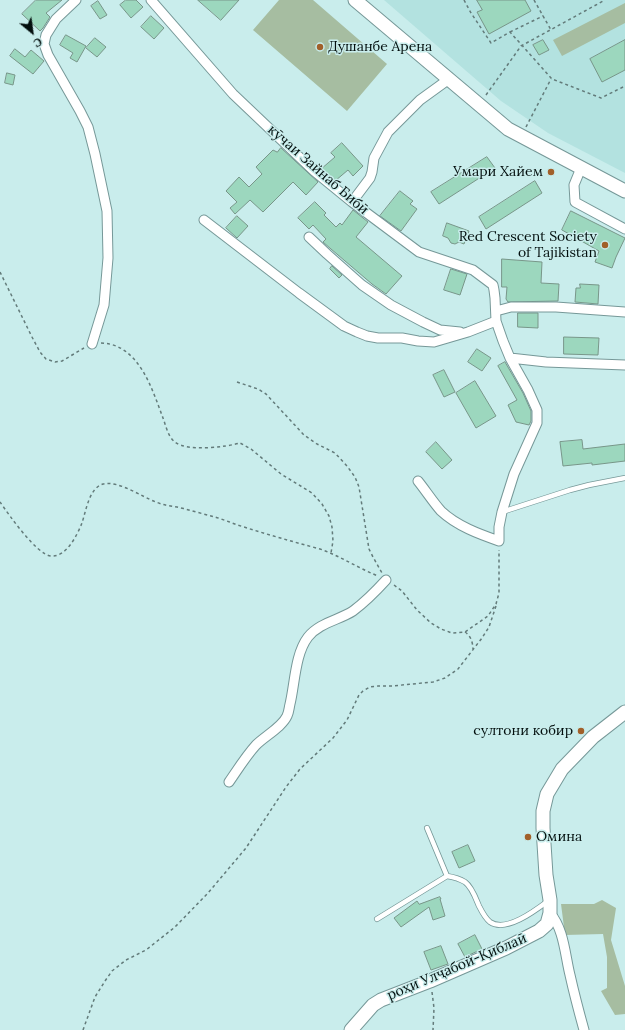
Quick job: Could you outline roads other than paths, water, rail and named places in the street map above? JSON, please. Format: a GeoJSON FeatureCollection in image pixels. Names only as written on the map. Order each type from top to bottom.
{"type":"FeatureCollection","features":[{"type":"Feature","properties":{"kind":"street"},"geometry":{"type":"LineString","coordinates":[[76,0],[56,19],[46,35],[44,44],[48,55],[88,127],[107,211],[108,258],[104,305],[92,344]]}},
{"type":"Feature","properties":{"kind":"street","name":"кӯчаи Зайнаб Бибӣ"},"geometry":{"type":"LineString","coordinates":[[151,0],[233,94],[314,171],[352,202],[419,252],[473,270],[493,285],[496,321],[503,341],[510,358],[538,410],[537,422],[514,474],[502,512],[499,527],[499,542],[472,531],[449,517],[441,510],[418,481]]}},
{"type":"Feature","properties":{"kind":"street"},"geometry":{"type":"LineString","coordinates":[[355,0],[508,129],[625,191]]}},
{"type":"Feature","properties":{"kind":"street"},"geometry":{"type":"LineString","coordinates":[[352,202],[370,178],[374,158],[388,132],[420,100],[449,79]]}},
{"type":"Feature","properties":{"kind":"street"},"geometry":{"type":"LineString","coordinates":[[581,168],[574,185],[575,202],[625,229]]}},
{"type":"Feature","properties":{"kind":"street"},"geometry":{"type":"LineString","coordinates":[[204,220],[344,326],[367,336],[434,342],[468,332],[496,321]]}},
{"type":"Feature","properties":{"kind":"street"},"geometry":{"type":"LineString","coordinates":[[309,237],[362,285],[391,305],[440,330],[468,332]]}},
{"type":"Feature","properties":{"kind":"street"},"geometry":{"type":"LineString","coordinates":[[496,311],[511,307],[556,307],[625,312]]}},
{"type":"Feature","properties":{"kind":"street"},"geometry":{"type":"LineString","coordinates":[[510,358],[546,362],[625,365]]}},
{"type":"Feature","properties":{"kind":"street"},"geometry":{"type":"LineString","coordinates":[[229,782],[246,757],[287,716],[298,662],[307,638],[312,632],[320,627],[352,611],[366,600],[386,580]]}},
{"type":"Feature","properties":{"kind":"street"},"geometry":{"type":"LineString","coordinates":[[584,1030],[559,928],[550,906],[546,875],[543,811],[546,794],[562,769],[593,737],[625,712]]}},
{"type":"Feature","properties":{"kind":"street","name":"роҳи Улҷабой-Қиблаӣ"},"geometry":{"type":"LineString","coordinates":[[352,1030],[372,1005],[381,1000],[506,948],[539,931],[547,924],[550,906]]}},
{"type":"Feature","properties":{"kind":"lane"},"geometry":{"type":"LineString","coordinates":[[502,512],[570,490],[625,478]]}},
{"type":"Feature","properties":{"kind":"lane"},"geometry":{"type":"LineString","coordinates":[[427,828],[448,876],[465,882],[486,918],[491,923],[499,925],[514,922],[533,912],[550,906]]}},
{"type":"Feature","properties":{"kind":"lane"},"geometry":{"type":"LineString","coordinates":[[377,919],[448,876]]}},
{"type":"Feature","properties":{"kind":"place","name":"Душанбе Арена"},"geometry":{"type":"Point","coordinates":[320,47]}},
{"type":"Feature","properties":{"kind":"place","name":"Умари Хайем"},"geometry":{"type":"Point","coordinates":[551,172]}},
{"type":"Feature","properties":{"kind":"place","name":"Red Crescent Society of Tajikistan"},"geometry":{"type":"Point","coordinates":[605,245]}},
{"type":"Feature","properties":{"kind":"place","name":"султони кобир"},"geometry":{"type":"Point","coordinates":[581,731]}},
{"type":"Feature","properties":{"kind":"place","name":"Омина"},"geometry":{"type":"Point","coordinates":[528,837]}}]}
